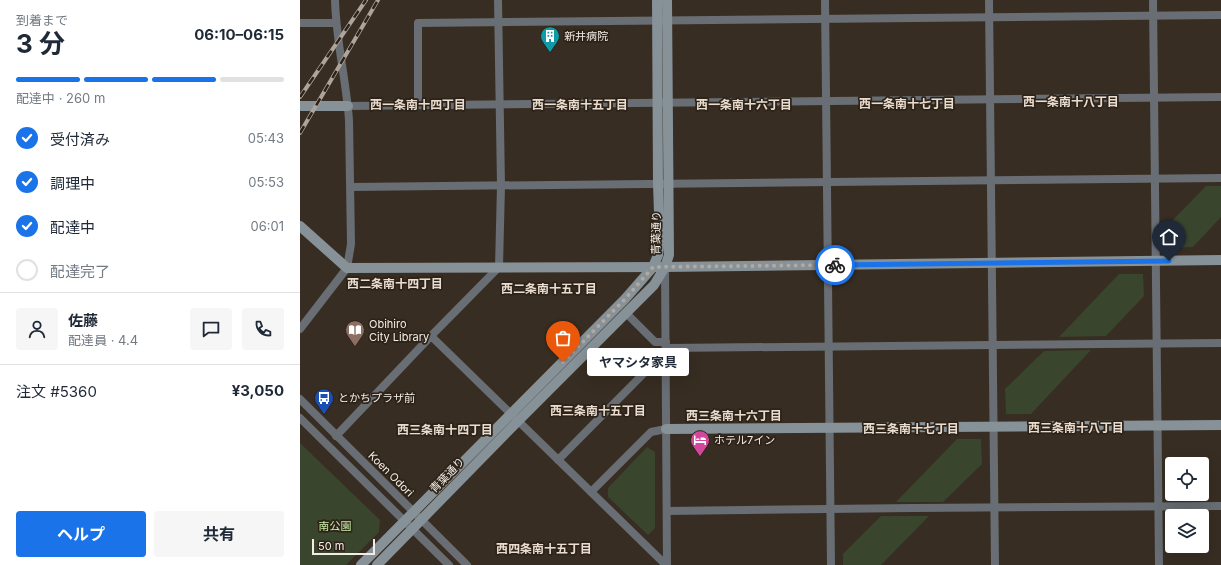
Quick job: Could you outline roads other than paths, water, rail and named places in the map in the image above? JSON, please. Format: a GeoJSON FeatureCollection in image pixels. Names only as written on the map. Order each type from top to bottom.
{"type":"FeatureCollection","features":[{"type":"Feature","properties":{"kind":"street"},"geometry":{"type":"LineString","coordinates":[[300,329],[347,268],[351,244],[351,187],[348,106],[335,23],[335,0]]}},
{"type":"Feature","properties":{"kind":"street"},"geometry":{"type":"LineString","coordinates":[[336,436],[431,336],[499,268],[501,186],[498,0]]}},
{"type":"Feature","properties":{"kind":"street"},"geometry":{"type":"LineString","coordinates":[[361,565],[404,520],[514,417],[625,299],[653,267],[658,255],[660,241],[663,184],[662,20],[657,0]]}},
{"type":"Feature","properties":{"kind":"street"},"geometry":{"type":"LineString","coordinates":[[662,20],[667,0]]}},
{"type":"Feature","properties":{"kind":"street"},"geometry":{"type":"LineString","coordinates":[[825,0],[830,347],[829,427],[831,565]]}},
{"type":"Feature","properties":{"kind":"street"},"geometry":{"type":"LineString","coordinates":[[989,0],[995,565]]}},
{"type":"Feature","properties":{"kind":"street"},"geometry":{"type":"LineString","coordinates":[[1153,0],[1159,565]]}},
{"type":"Feature","properties":{"kind":"street"},"geometry":{"type":"LineString","coordinates":[[418,105],[418,23],[1221,15]]}},
{"type":"Feature","properties":{"kind":"street"},"geometry":{"type":"LineString","coordinates":[[300,23],[335,23]]}},
{"type":"Feature","properties":{"kind":"street"},"geometry":{"type":"LineString","coordinates":[[300,106],[663,103],[990,98],[1221,97]]}},
{"type":"Feature","properties":{"kind":"street"},"geometry":{"type":"LineString","coordinates":[[351,187],[1221,178]]}},
{"type":"Feature","properties":{"kind":"street","name":"青葉通り"},"geometry":{"type":"LineString","coordinates":[[377,565],[421,520],[514,417],[654,285],[665,267],[669,255],[663,184]]}},
{"type":"Feature","properties":{"kind":"street"},"geometry":{"type":"LineString","coordinates":[[300,226],[347,268],[665,267],[1221,260]]}},
{"type":"Feature","properties":{"kind":"street"},"geometry":{"type":"LineString","coordinates":[[665,267],[668,511],[667,565]]}},
{"type":"Feature","properties":{"kind":"street"},"geometry":{"type":"LineString","coordinates":[[626,313],[655,342],[666,345],[830,347],[993,344],[1221,343]]}},
{"type":"Feature","properties":{"kind":"street"},"geometry":{"type":"LineString","coordinates":[[431,336],[667,565]]}},
{"type":"Feature","properties":{"kind":"street"},"geometry":{"type":"LineString","coordinates":[[558,460],[655,362],[666,363]]}},
{"type":"Feature","properties":{"kind":"street","name":"Koen Odori"},"geometry":{"type":"LineString","coordinates":[[300,399],[467,565]]}},
{"type":"Feature","properties":{"kind":"street"},"geometry":{"type":"LineString","coordinates":[[300,418],[449,565]]}},
{"type":"Feature","properties":{"kind":"street"},"geometry":{"type":"LineString","coordinates":[[591,492],[651,432],[666,429],[1221,425]]}},
{"type":"Feature","properties":{"kind":"street"},"geometry":{"type":"LineString","coordinates":[[668,511],[1221,506]]}},
{"type":"Feature","properties":{"kind":"railway"},"geometry":{"type":"LineString","coordinates":[[300,97],[366,0]]}},
{"type":"Feature","properties":{"kind":"railway"},"geometry":{"type":"LineString","coordinates":[[300,133],[378,0]]}},
{"type":"Feature","properties":{"kind":"place","name":"新井病院"},"geometry":{"type":"Point","coordinates":[550,53]}},
{"type":"Feature","properties":{"kind":"place","name":"Obihiro City Library"},"geometry":{"type":"Point","coordinates":[355,347]}},
{"type":"Feature","properties":{"kind":"place","name":"ヤマシタ家具"},"geometry":{"type":"Point","coordinates":[563,362]}},
{"type":"Feature","properties":{"kind":"place","name":"とかちプラザ前"},"geometry":{"type":"Point","coordinates":[324,415]}},
{"type":"Feature","properties":{"kind":"place","name":"ホテル7イン"},"geometry":{"type":"Point","coordinates":[700,457]}},
{"type":"Feature","properties":{"kind":"district","name":"西一条南十八丁目"},"geometry":{"type":"Point","coordinates":[1071,102]}},
{"type":"Feature","properties":{"kind":"district","name":"西一条南十七丁目"},"geometry":{"type":"Point","coordinates":[907,104]}},
{"type":"Feature","properties":{"kind":"district","name":"西一条南十四丁目"},"geometry":{"type":"Point","coordinates":[418,105]}},
{"type":"Feature","properties":{"kind":"district","name":"西一条南十五丁目"},"geometry":{"type":"Point","coordinates":[580,105]}},
{"type":"Feature","properties":{"kind":"district","name":"西一条南十六丁目"},"geometry":{"type":"Point","coordinates":[744,105]}},
{"type":"Feature","properties":{"kind":"district","name":"西二条南十四丁目"},"geometry":{"type":"Point","coordinates":[395,284]}},
{"type":"Feature","properties":{"kind":"district","name":"西二条南十五丁目"},"geometry":{"type":"Point","coordinates":[549,289]}},
{"type":"Feature","properties":{"kind":"district","name":"西三条南十五丁目"},"geometry":{"type":"Point","coordinates":[598,411]}},
{"type":"Feature","properties":{"kind":"district","name":"西三条南十六丁目"},"geometry":{"type":"Point","coordinates":[734,416]}},
{"type":"Feature","properties":{"kind":"district","name":"西三条南十八丁目"},"geometry":{"type":"Point","coordinates":[1076,428]}},
{"type":"Feature","properties":{"kind":"district","name":"西三条南十七丁目"},"geometry":{"type":"Point","coordinates":[911,429]}},
{"type":"Feature","properties":{"kind":"district","name":"西三条南十四丁目"},"geometry":{"type":"Point","coordinates":[445,430]}},
{"type":"Feature","properties":{"kind":"district","name":"西四条南十五丁目"},"geometry":{"type":"Point","coordinates":[544,549]}},
{"type":"Feature","properties":{"kind":"park label","name":"南公園"},"geometry":{"type":"Point","coordinates":[335,526]}}]}
